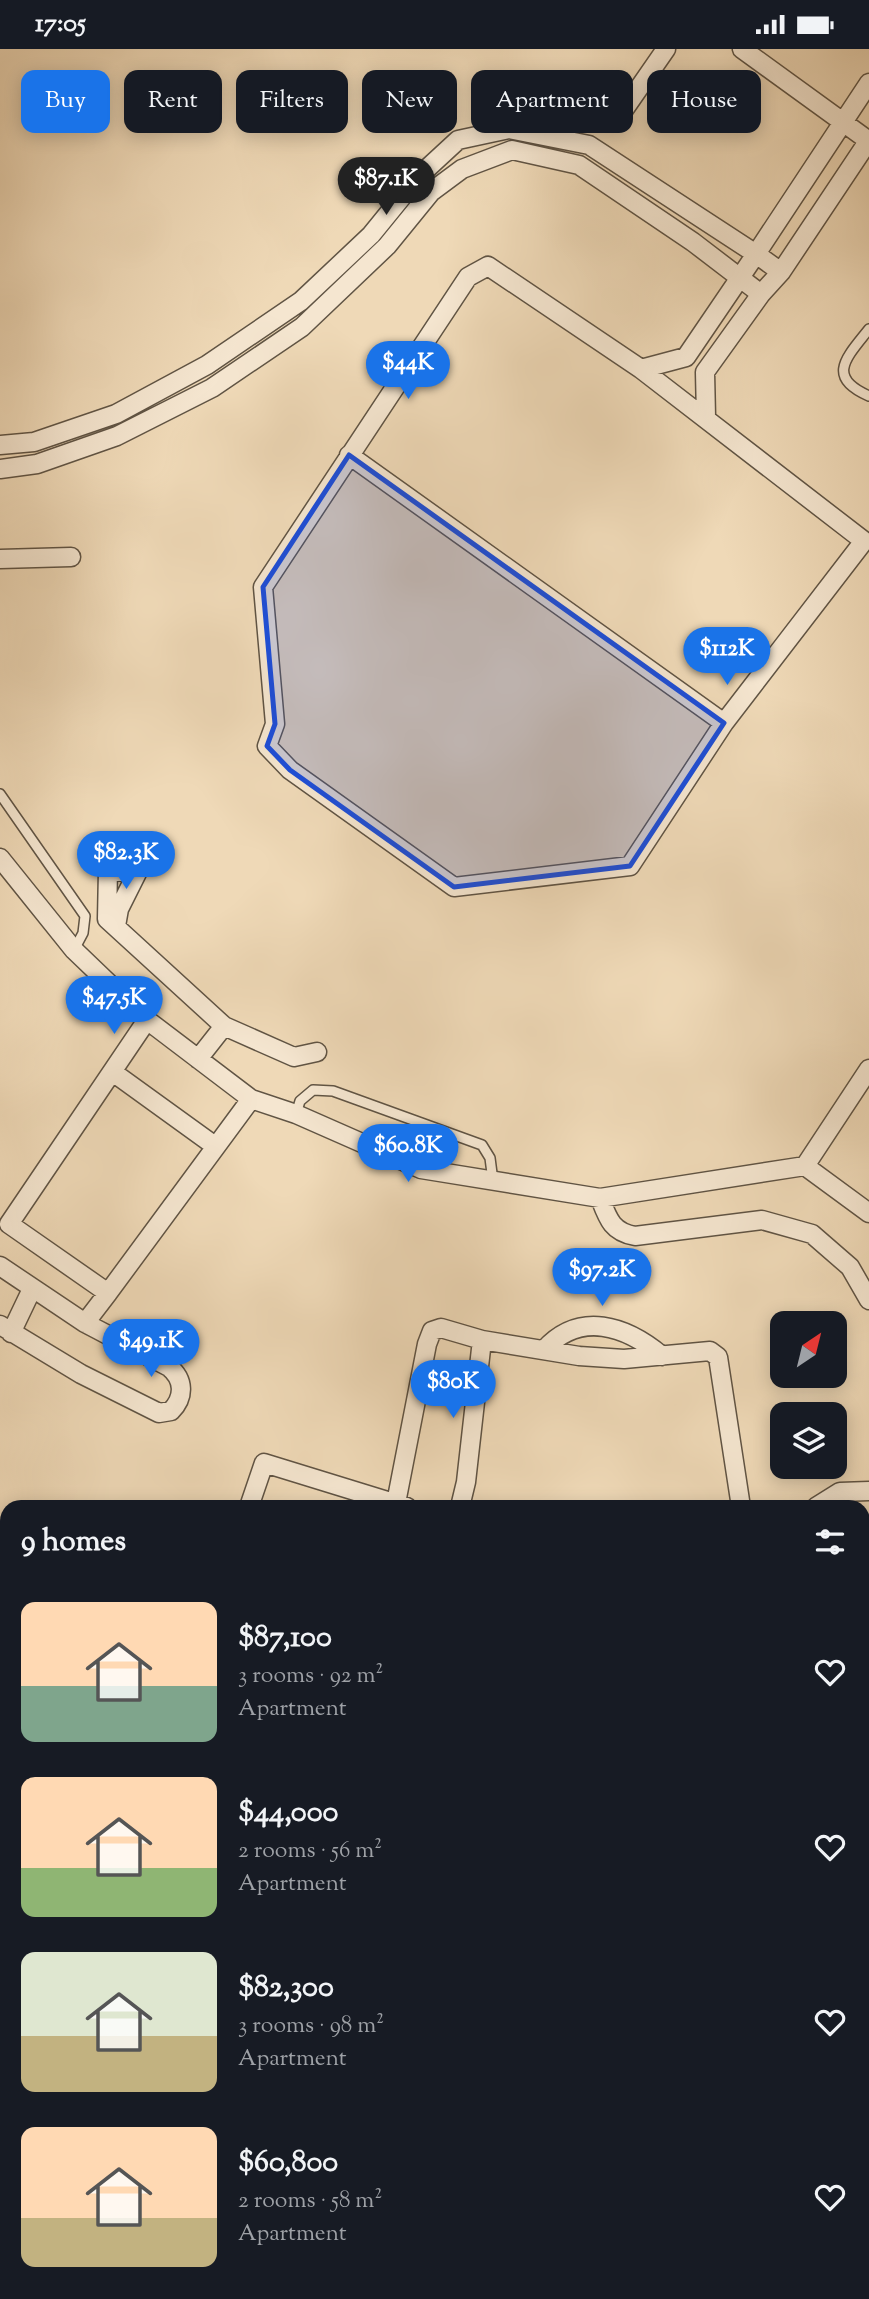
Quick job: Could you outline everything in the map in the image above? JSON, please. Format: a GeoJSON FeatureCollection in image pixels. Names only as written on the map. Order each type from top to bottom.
{"type":"FeatureCollection","features":[{"type":"Feature","properties":{"kind":"street"},"geometry":{"type":"LineString","coordinates":[[633,97],[666,49]]}},
{"type":"Feature","properties":{"kind":"street"},"geometry":{"type":"LineString","coordinates":[[706,417],[705,372],[761,294],[781,272],[869,140],[742,49]]}},
{"type":"Feature","properties":{"kind":"street"},"geometry":{"type":"LineString","coordinates":[[641,369],[686,357],[869,83]]}},
{"type":"Feature","properties":{"kind":"street"},"geometry":{"type":"LineString","coordinates":[[0,445],[34,442],[116,414],[217,358],[301,301],[371,235],[419,176],[458,140],[509,129],[589,145],[781,272]]}},
{"type":"Feature","properties":{"kind":"street"},"geometry":{"type":"LineString","coordinates":[[0,468],[37,464],[117,436],[212,388],[302,327],[387,246],[431,192],[462,169],[512,150],[579,165],[761,294]]}},
{"type":"Feature","properties":{"kind":"street"},"geometry":{"type":"LineString","coordinates":[[488,266],[641,369],[867,543],[724,723],[630,866],[454,887],[290,770],[267,746],[275,724],[263,587],[468,277],[488,266]]}},
{"type":"Feature","properties":{"kind":"street"},"geometry":{"type":"LineString","coordinates":[[686,357],[705,372]]}},
{"type":"Feature","properties":{"kind":"street"},"geometry":{"type":"LineString","coordinates":[[349,455],[724,723]]}},
{"type":"Feature","properties":{"kind":"street"},"geometry":{"type":"LineString","coordinates":[[0,559],[71,557]]}},
{"type":"Feature","properties":{"kind":"street"},"geometry":{"type":"LineString","coordinates":[[0,858],[74,950],[147,1020],[251,1099],[296,1114],[421,1169],[600,1198],[805,1166],[869,1213]]}},
{"type":"Feature","properties":{"kind":"street"},"geometry":{"type":"LineString","coordinates":[[116,926],[118,909],[137,873],[108,870],[107,919],[224,1027],[294,1057],[317,1052]]}},
{"type":"Feature","properties":{"kind":"street"},"geometry":{"type":"LineString","coordinates":[[108,1293],[5,1230],[114,1073],[147,1020]]}},
{"type":"Feature","properties":{"kind":"street"},"geometry":{"type":"LineString","coordinates":[[198,1059],[224,1027]]}},
{"type":"Feature","properties":{"kind":"street"},"geometry":{"type":"LineString","coordinates":[[805,1166],[869,1069]]}},
{"type":"Feature","properties":{"kind":"street"},"geometry":{"type":"LineString","coordinates":[[114,1073],[215,1146]]}},
{"type":"Feature","properties":{"kind":"street"},"geometry":{"type":"LineString","coordinates":[[85,1323],[251,1099]]}},
{"type":"Feature","properties":{"kind":"street"},"geometry":{"type":"LineString","coordinates":[[600,1198],[611,1225],[622,1234],[635,1236],[762,1220],[812,1234],[850,1267],[869,1300]]}},
{"type":"Feature","properties":{"kind":"street"},"geometry":{"type":"LineString","coordinates":[[0,1266],[85,1323],[169,1367],[179,1375],[182,1386],[177,1405],[171,1411],[159,1413],[81,1374],[6,1329],[32,1289]]}},
{"type":"Feature","properties":{"kind":"street"},"geometry":{"type":"LineString","coordinates":[[544,1350],[561,1335],[584,1326],[617,1328],[638,1337],[662,1356]]}},
{"type":"Feature","properties":{"kind":"street"},"geometry":{"type":"LineString","coordinates":[[403,1500],[432,1331],[441,1328],[482,1340],[624,1359],[710,1351],[719,1357],[740,1500]]}},
{"type":"Feature","properties":{"kind":"street"},"geometry":{"type":"LineString","coordinates":[[462,1500],[482,1340]]}},
{"type":"Feature","properties":{"kind":"street"},"geometry":{"type":"LineString","coordinates":[[251,1500],[264,1463],[386,1500]]}},
{"type":"Feature","properties":{"kind":"street"},"geometry":{"type":"LineString","coordinates":[[827,1500],[840,1492],[869,1491]]}},
{"type":"Feature","properties":{"kind":"lane"},"geometry":{"type":"LineString","coordinates":[[869,330],[846,358],[842,369],[844,379],[854,390],[869,396]]}},
{"type":"Feature","properties":{"kind":"lane"},"geometry":{"type":"LineString","coordinates":[[0,794],[85,916],[83,933],[74,950]]}},
{"type":"Feature","properties":{"kind":"lane"},"geometry":{"type":"LineString","coordinates":[[296,1114],[300,1101],[313,1090],[333,1091],[482,1145],[490,1158],[493,1181]]}},
{"type":"Feature","properties":{"kind":"highlighted area"},"geometry":{"type":"Polygon","coordinates":[[[349,455],[724,723],[630,866],[454,887],[290,770],[267,746],[275,724],[263,587],[349,455]]]}}]}
